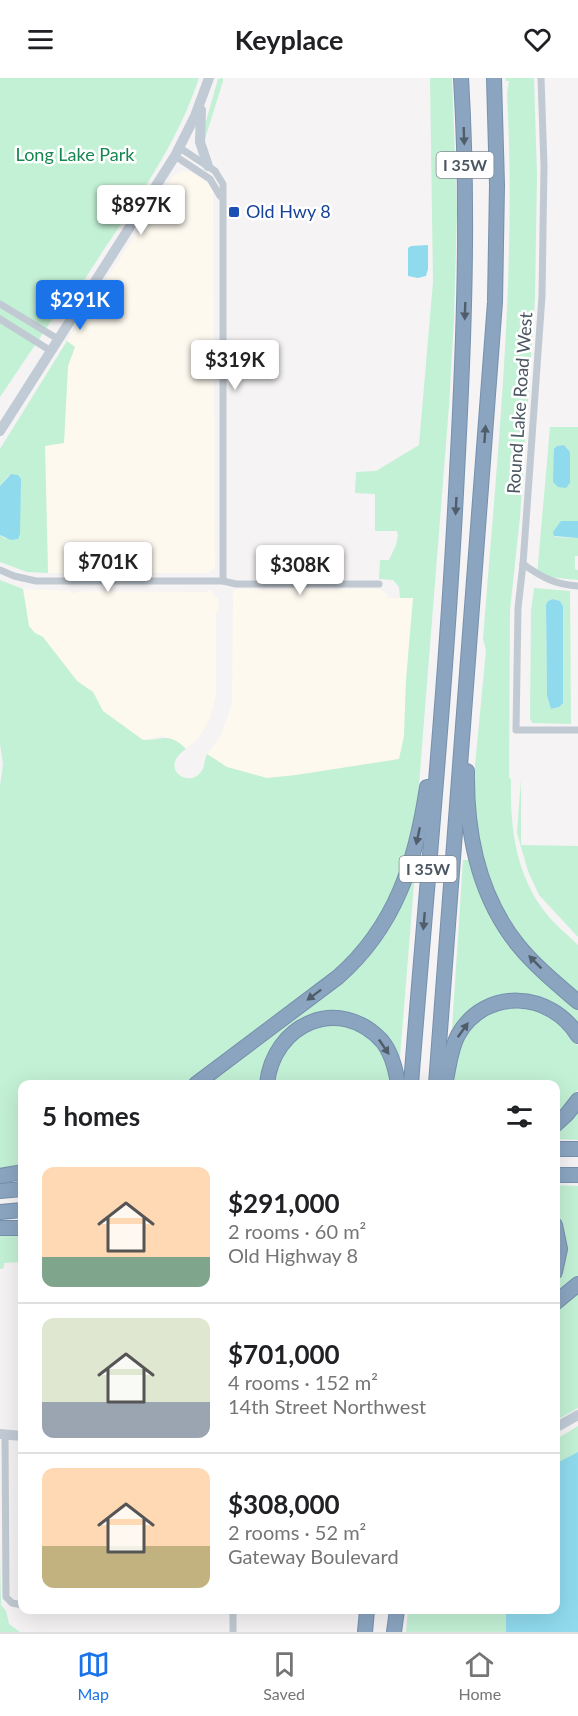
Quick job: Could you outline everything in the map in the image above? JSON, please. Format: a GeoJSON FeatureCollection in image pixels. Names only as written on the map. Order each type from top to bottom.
{"type":"FeatureCollection","features":[{"type":"Feature","properties":{"kind":"highway","name":"I 35W"},"geometry":{"type":"LineString","coordinates":[[411,1080],[452,584],[465,301],[466,204],[461,78]]}},
{"type":"Feature","properties":{"kind":"highway","name":"I 35W"},"geometry":{"type":"LineString","coordinates":[[436,1080],[494,312],[497,224],[494,78]]}},
{"type":"Feature","properties":{"kind":"highway"},"geometry":{"type":"LineString","coordinates":[[496,128],[499,78]]}},
{"type":"Feature","properties":{"kind":"highway"},"geometry":{"type":"LineString","coordinates":[[473,597],[471,725],[467,781],[475,859],[489,898],[508,932],[535,963],[578,1002]]}},
{"type":"Feature","properties":{"kind":"highway"},"geometry":{"type":"LineString","coordinates":[[201,1080],[338,977],[359,957],[389,917],[406,877],[419,829],[446,654]]}},
{"type":"Feature","properties":{"kind":"highway"},"geometry":{"type":"LineString","coordinates":[[446,1080],[450,1057],[458,1035],[478,1013],[499,1003],[521,1000],[544,1006],[564,1017],[578,1036]]}},
{"type":"Feature","properties":{"kind":"highway"},"geometry":{"type":"LineString","coordinates":[[268,1080],[272,1061],[279,1047],[289,1036],[303,1026],[318,1020],[336,1019],[366,1029],[383,1042],[397,1080]]}},
{"type":"Feature","properties":{"kind":"highway"},"geometry":{"type":"LineString","coordinates":[[560,1120],[578,1100]]}},
{"type":"Feature","properties":{"kind":"highway"},"geometry":{"type":"LineString","coordinates":[[560,1149],[578,1149]]}},
{"type":"Feature","properties":{"kind":"highway"},"geometry":{"type":"LineString","coordinates":[[0,1176],[18,1173]]}},
{"type":"Feature","properties":{"kind":"highway"},"geometry":{"type":"LineString","coordinates":[[560,1174],[578,1175]]}},
{"type":"Feature","properties":{"kind":"highway"},"geometry":{"type":"LineString","coordinates":[[0,1191],[18,1189]]}},
{"type":"Feature","properties":{"kind":"highway"},"geometry":{"type":"LineString","coordinates":[[0,1212],[18,1210]]}},
{"type":"Feature","properties":{"kind":"highway"},"geometry":{"type":"LineString","coordinates":[[0,1228],[18,1228]]}},
{"type":"Feature","properties":{"kind":"highway"},"geometry":{"type":"LineString","coordinates":[[560,1299],[578,1284]]}},
{"type":"Feature","properties":{"kind":"highway"},"geometry":{"type":"LineString","coordinates":[[365,1632],[366,1614]]}},
{"type":"Feature","properties":{"kind":"highway"},"geometry":{"type":"LineString","coordinates":[[394,1632],[396,1614]]}},
{"type":"Feature","properties":{"kind":"street"},"geometry":{"type":"LineString","coordinates":[[0,430],[177,152],[202,100],[209,78]]}},
{"type":"Feature","properties":{"kind":"street","name":"Round Lake Road West"},"geometry":{"type":"LineString","coordinates":[[541,78],[544,166],[542,296],[518,608],[516,730],[578,730]]}},
{"type":"Feature","properties":{"kind":"street"},"geometry":{"type":"LineString","coordinates":[[202,100],[200,142],[208,166]]}},
{"type":"Feature","properties":{"kind":"street"},"geometry":{"type":"LineString","coordinates":[[177,152],[208,166],[220,177],[223,184],[223,581]]}},
{"type":"Feature","properties":{"kind":"street"},"geometry":{"type":"LineString","coordinates":[[177,152],[215,184],[222,201]]}},
{"type":"Feature","properties":{"kind":"street"},"geometry":{"type":"LineString","coordinates":[[1,307],[58,339]]}},
{"type":"Feature","properties":{"kind":"street"},"geometry":{"type":"LineString","coordinates":[[0,319],[51,351]]}},
{"type":"Feature","properties":{"kind":"street"},"geometry":{"type":"LineString","coordinates":[[523,564],[544,579],[562,585],[578,586]]}},
{"type":"Feature","properties":{"kind":"street"},"geometry":{"type":"LineString","coordinates":[[0,570],[36,581],[379,584]]}},
{"type":"Feature","properties":{"kind":"street"},"geometry":{"type":"LineString","coordinates":[[560,1425],[578,1416]]}},
{"type":"Feature","properties":{"kind":"street"},"geometry":{"type":"LineString","coordinates":[[18,1436],[2,1434],[6,1597],[12,1603],[18,1604]]}},
{"type":"Feature","properties":{"kind":"street"},"geometry":{"type":"LineString","coordinates":[[233,1614],[233,1632]]}},
{"type":"Feature","properties":{"kind":"shaded area"},"geometry":{"type":"Polygon","coordinates":[[[183,171],[191,172],[207,182],[213,191],[215,568],[208,573],[48,573],[45,445],[64,443],[68,366],[75,347],[67,341],[173,176],[183,171]]]}},
{"type":"Feature","properties":{"kind":"shaded area"},"geometry":{"type":"Polygon","coordinates":[[[23,589],[70,591],[72,593],[86,591],[207,592],[208,590],[212,592],[218,599],[219,610],[216,613],[216,695],[210,719],[198,739],[186,749],[181,744],[162,736],[143,740],[103,711],[93,692],[77,681],[43,637],[29,626],[23,589]]]}},
{"type":"Feature","properties":{"kind":"shaded area"},"geometry":{"type":"Polygon","coordinates":[[[236,589],[380,589],[387,594],[388,598],[413,598],[404,736],[399,759],[267,778],[226,767],[207,754],[221,735],[232,704],[233,594],[236,589]]]}},
{"type":"Feature","properties":{"kind":"green space","name":"Long Lake Park"},"geometry":{"type":"Polygon","coordinates":[[[0,78],[199,78],[176,133],[146,185],[81,285],[64,302],[0,397],[0,78]]]}},
{"type":"Feature","properties":{"kind":"green space"},"geometry":{"type":"Polygon","coordinates":[[[223,78],[205,139],[204,128],[218,79],[223,78]]]}},
{"type":"Feature","properties":{"kind":"green space"},"geometry":{"type":"Polygon","coordinates":[[[430,78],[452,78],[457,212],[449,406],[416,822],[389,907],[355,956],[195,1080],[18,1080],[18,1170],[0,1173],[0,786],[3,764],[0,744],[0,580],[23,589],[29,626],[43,637],[77,681],[93,692],[103,711],[143,740],[170,739],[180,743],[186,749],[178,756],[175,763],[175,769],[183,777],[195,777],[201,772],[207,754],[227,767],[267,778],[399,759],[404,736],[413,598],[400,598],[399,587],[393,580],[379,579],[380,560],[389,560],[396,545],[397,531],[375,531],[375,494],[355,493],[356,472],[376,471],[419,445],[433,282],[430,78]]]}},
{"type":"Feature","properties":{"kind":"green space"},"geometry":{"type":"Polygon","coordinates":[[[505,78],[534,78],[537,175],[535,298],[520,517],[510,610],[509,778],[511,779],[513,831],[521,865],[535,897],[556,925],[578,945],[578,996],[529,951],[516,934],[486,881],[472,797],[486,650],[483,639],[504,366],[509,230],[507,93],[509,81],[505,78]]]}},
{"type":"Feature","properties":{"kind":"green space"},"geometry":{"type":"Polygon","coordinates":[[[67,341],[75,347],[68,366],[64,443],[45,446],[48,573],[27,572],[0,562],[0,535],[6,539],[9,475],[0,486],[0,449],[67,341]]]}},
{"type":"Feature","properties":{"kind":"green space"},"geometry":{"type":"Polygon","coordinates":[[[550,427],[578,427],[578,521],[562,521],[555,537],[578,538],[575,569],[578,570],[578,580],[537,576],[550,427]],[[564,445],[557,446],[569,486],[570,452],[564,445]]]}},
{"type":"Feature","properties":{"kind":"green space"},"geometry":{"type":"Polygon","coordinates":[[[534,588],[570,591],[571,724],[532,723],[530,718],[531,611],[534,588]],[[553,599],[546,605],[547,696],[551,709],[559,707],[563,702],[563,606],[560,601],[553,599]]]}},
{"type":"Feature","properties":{"kind":"green space"},"geometry":{"type":"Polygon","coordinates":[[[521,779],[521,845],[578,846],[578,937],[539,895],[528,871],[517,833],[521,779]]]}},
{"type":"Feature","properties":{"kind":"green space"},"geometry":{"type":"Polygon","coordinates":[[[463,860],[472,860],[488,902],[578,1007],[578,1030],[523,996],[458,1029],[452,1029],[463,860]]]}},
{"type":"Feature","properties":{"kind":"green space"},"geometry":{"type":"Polygon","coordinates":[[[411,872],[415,872],[400,1057],[393,1057],[356,1020],[294,1027],[266,1080],[207,1080],[341,978],[411,872]]]}},
{"type":"Feature","properties":{"kind":"green space"},"geometry":{"type":"Polygon","coordinates":[[[509,1004],[547,1011],[574,1038],[578,1046],[578,1089],[560,1114],[560,1080],[453,1080],[457,1046],[476,1020],[509,1004]]]}},
{"type":"Feature","properties":{"kind":"green space"},"geometry":{"type":"Polygon","coordinates":[[[327,1024],[351,1027],[360,1031],[382,1049],[394,1080],[272,1080],[274,1065],[300,1032],[327,1024]]]}},
{"type":"Feature","properties":{"kind":"green space"},"geometry":{"type":"Polygon","coordinates":[[[578,1106],[578,1140],[560,1139],[560,1124],[578,1106]]]}},
{"type":"Feature","properties":{"kind":"green space"},"geometry":{"type":"Polygon","coordinates":[[[560,1185],[578,1186],[578,1278],[560,1294],[560,1240],[560,1185]]]}},
{"type":"Feature","properties":{"kind":"green space"},"geometry":{"type":"Polygon","coordinates":[[[0,1234],[18,1234],[18,1262],[4,1263],[4,1268],[0,1269],[0,1234]]]}},
{"type":"Feature","properties":{"kind":"green space"},"geometry":{"type":"Polygon","coordinates":[[[578,1287],[578,1408],[560,1418],[560,1303],[578,1287]]]}},
{"type":"Feature","properties":{"kind":"green space"},"geometry":{"type":"Polygon","coordinates":[[[578,1426],[578,1632],[406,1632],[408,1614],[560,1614],[560,1437],[578,1426]]]}},
{"type":"Feature","properties":{"kind":"green space"},"geometry":{"type":"Polygon","coordinates":[[[0,1554],[1,1605],[6,1611],[9,1624],[20,1632],[0,1632],[0,1554]]]}},
{"type":"Feature","properties":{"kind":"water"},"geometry":{"type":"Polygon","coordinates":[[[428,245],[426,276],[418,278],[408,276],[408,248],[428,245]]]}},
{"type":"Feature","properties":{"kind":"water"},"geometry":{"type":"Polygon","coordinates":[[[564,445],[570,452],[570,483],[566,488],[558,487],[553,482],[554,449],[564,445]]]}},
{"type":"Feature","properties":{"kind":"water"},"geometry":{"type":"Polygon","coordinates":[[[11,474],[18,475],[21,479],[20,534],[18,539],[11,540],[0,535],[0,486],[11,474]]]}},
{"type":"Feature","properties":{"kind":"water"},"geometry":{"type":"Polygon","coordinates":[[[561,521],[578,521],[578,538],[554,536],[553,532],[561,521]]]}},
{"type":"Feature","properties":{"kind":"water"},"geometry":{"type":"Polygon","coordinates":[[[553,599],[560,601],[563,606],[563,703],[551,709],[547,696],[546,605],[553,599]]]}},
{"type":"Feature","properties":{"kind":"water"},"geometry":{"type":"Polygon","coordinates":[[[578,1452],[578,1632],[506,1632],[506,1614],[560,1614],[560,1461],[578,1452]]]}},
{"type":"Feature","properties":{"kind":"place","name":"Old Hwy 8"},"geometry":{"type":"Point","coordinates":[234,212]}}]}
